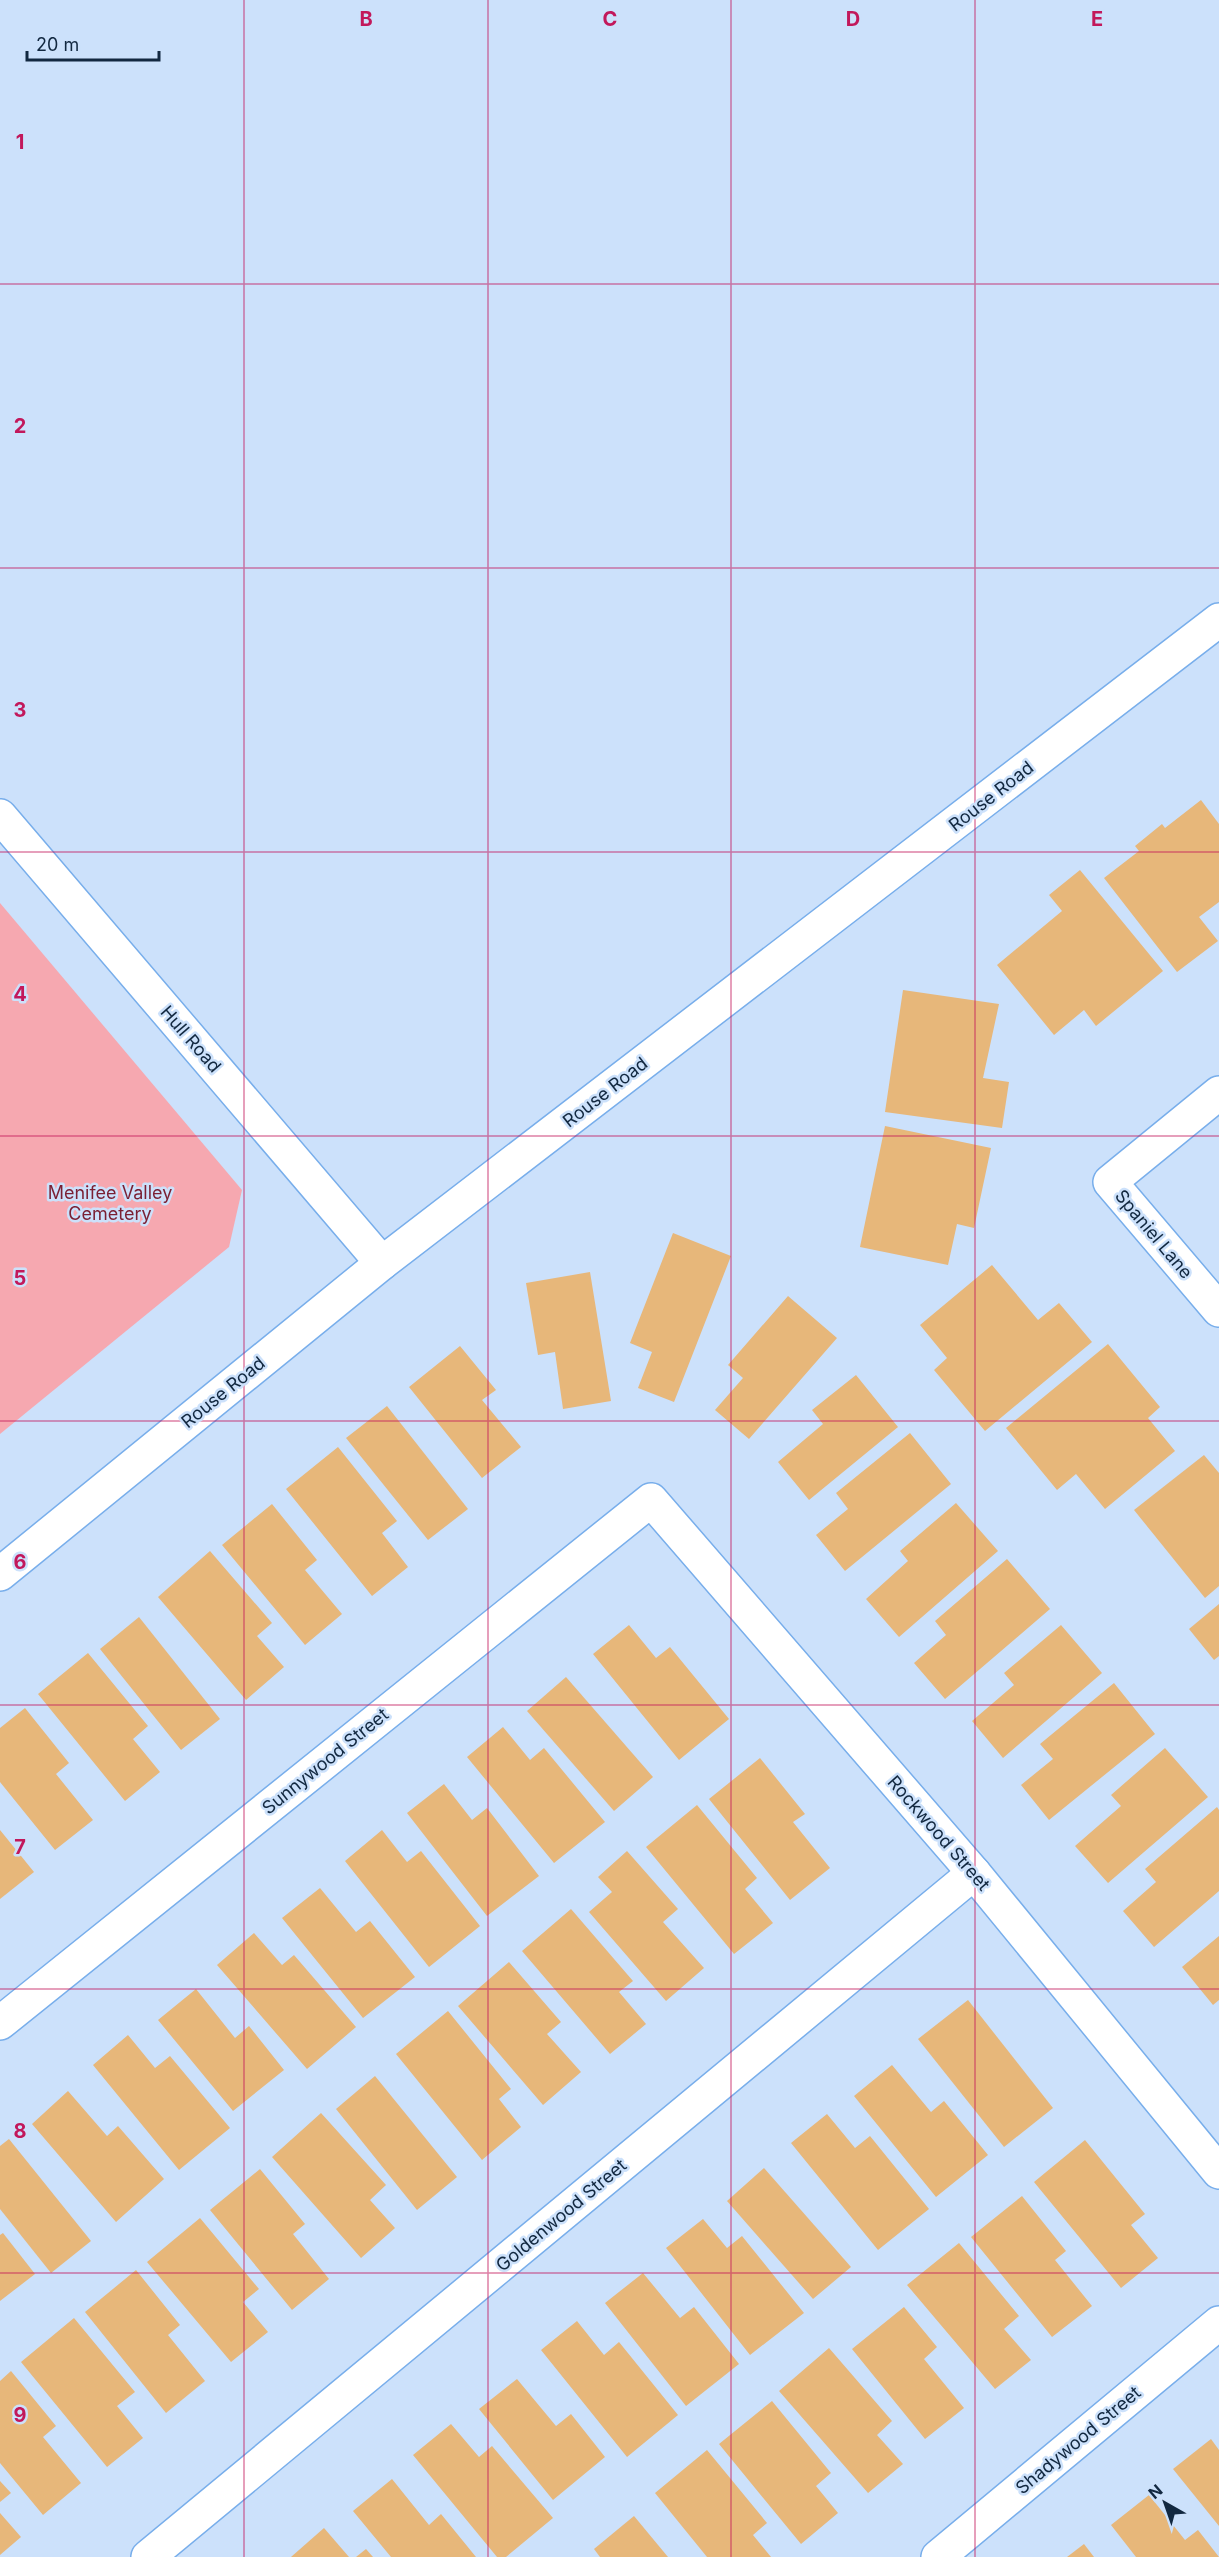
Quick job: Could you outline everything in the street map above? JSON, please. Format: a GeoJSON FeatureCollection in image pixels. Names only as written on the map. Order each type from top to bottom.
{"type":"FeatureCollection","features":[{"type":"Feature","properties":{"kind":"street","name":"Rouse Road"},"geometry":{"type":"LineString","coordinates":[[0,1574],[382,1263],[1219,620]]}},
{"type":"Feature","properties":{"kind":"street","name":"Hull Road"},"geometry":{"type":"LineString","coordinates":[[0,816],[382,1263]]}},
{"type":"Feature","properties":{"kind":"street","name":"Spaniel Lane"},"geometry":{"type":"LineString","coordinates":[[1219,1093],[1110,1182],[1219,1310]]}},
{"type":"Feature","properties":{"kind":"street","name":"Rockwood Street"},"geometry":{"type":"LineString","coordinates":[[651,1500],[974,1873],[1219,2172]]}},
{"type":"Feature","properties":{"kind":"street","name":"Sunnywood Street"},"geometry":{"type":"LineString","coordinates":[[0,2022],[651,1500]]}},
{"type":"Feature","properties":{"kind":"street","name":"Goldenwood Street"},"geometry":{"type":"LineString","coordinates":[[148,2557],[974,1873]]}},
{"type":"Feature","properties":{"kind":"street","name":"Shadywood Street"},"geometry":{"type":"LineString","coordinates":[[938,2557],[1219,2323]]}},
{"type":"Feature","properties":{"kind":"green space","name":"Menifee Valley Cemetery"},"geometry":{"type":"Polygon","coordinates":[[[0,903],[242,1190],[229,1247],[0,1434],[0,903]]]}},
{"type":"Feature","properties":{"kind":"building"},"geometry":{"type":"Polygon","coordinates":[[[1201,800],[1219,824],[1219,902],[1199,917],[1218,941],[1177,972],[1104,878],[1139,851],[1135,846],[1162,824],[1165,828],[1201,800]]]}},
{"type":"Feature","properties":{"kind":"building"},"geometry":{"type":"Polygon","coordinates":[[[1080,870],[1163,971],[1096,1026],[1084,1010],[1054,1035],[997,965],[1062,911],[1049,895],[1080,870]]]}},
{"type":"Feature","properties":{"kind":"building"},"geometry":{"type":"Polygon","coordinates":[[[903,990],[999,1004],[983,1078],[1009,1082],[1002,1128],[885,1112],[903,990]]]}},
{"type":"Feature","properties":{"kind":"building"},"geometry":{"type":"Polygon","coordinates":[[[885,1126],[991,1148],[974,1228],[957,1224],[948,1265],[860,1247],[885,1126]]]}},
{"type":"Feature","properties":{"kind":"building"},"geometry":{"type":"Polygon","coordinates":[[[673,1233],[731,1256],[674,1402],[638,1388],[652,1352],[630,1343],[673,1233]]]}},
{"type":"Feature","properties":{"kind":"building"},"geometry":{"type":"Polygon","coordinates":[[[992,1265],[1038,1320],[1059,1303],[1092,1342],[985,1431],[934,1370],[947,1358],[920,1325],[992,1265]]]}},
{"type":"Feature","properties":{"kind":"building"},"geometry":{"type":"Polygon","coordinates":[[[590,1272],[611,1401],[563,1409],[555,1352],[538,1355],[526,1283],[590,1272]]]}},
{"type":"Feature","properties":{"kind":"building"},"geometry":{"type":"Polygon","coordinates":[[[788,1296],[837,1338],[749,1439],[715,1410],[743,1378],[728,1365],[788,1296]]]}},
{"type":"Feature","properties":{"kind":"building"},"geometry":{"type":"Polygon","coordinates":[[[1108,1344],[1160,1407],[1148,1418],[1175,1451],[1105,1509],[1076,1474],[1057,1490],[1006,1428],[1108,1344]]]}},
{"type":"Feature","properties":{"kind":"building"},"geometry":{"type":"Polygon","coordinates":[[[460,1346],[496,1390],[482,1400],[521,1447],[482,1478],[409,1387],[460,1346]]]}},
{"type":"Feature","properties":{"kind":"building"},"geometry":{"type":"Polygon","coordinates":[[[856,1375],[898,1427],[809,1500],[778,1462],[823,1424],[812,1410],[856,1375]]]}},
{"type":"Feature","properties":{"kind":"building"},"geometry":{"type":"Polygon","coordinates":[[[387,1406],[468,1509],[428,1540],[346,1438],[387,1406]]]}},
{"type":"Feature","properties":{"kind":"building"},"geometry":{"type":"Polygon","coordinates":[[[910,1433],[951,1484],[845,1571],[816,1535],[848,1509],[836,1493],[910,1433]]]}},
{"type":"Feature","properties":{"kind":"building"},"geometry":{"type":"Polygon","coordinates":[[[338,1447],[397,1521],[382,1533],[408,1567],[372,1596],[286,1489],[338,1447]]]}},
{"type":"Feature","properties":{"kind":"building"},"geometry":{"type":"Polygon","coordinates":[[[1204,1455],[1219,1473],[1219,1586],[1205,1598],[1134,1510],[1204,1455]]]}},
{"type":"Feature","properties":{"kind":"building"},"geometry":{"type":"Polygon","coordinates":[[[956,1503],[998,1551],[899,1637],[866,1599],[908,1561],[900,1551],[956,1503]]]}},
{"type":"Feature","properties":{"kind":"building"},"geometry":{"type":"Polygon","coordinates":[[[272,1504],[317,1560],[305,1570],[342,1614],[305,1645],[222,1545],[272,1504]]]}},
{"type":"Feature","properties":{"kind":"building"},"geometry":{"type":"Polygon","coordinates":[[[210,1551],[272,1623],[257,1636],[284,1667],[246,1700],[158,1597],[210,1551]]]}},
{"type":"Feature","properties":{"kind":"building"},"geometry":{"type":"Polygon","coordinates":[[[1007,1559],[1050,1609],[945,1699],[914,1663],[946,1635],[935,1621],[1007,1559]]]}},
{"type":"Feature","properties":{"kind":"building"},"geometry":{"type":"Polygon","coordinates":[[[1219,1604],[1219,1656],[1214,1660],[1189,1629],[1219,1604]]]}},
{"type":"Feature","properties":{"kind":"building"},"geometry":{"type":"Polygon","coordinates":[[[139,1617],[220,1719],[181,1750],[100,1649],[139,1617]]]}},
{"type":"Feature","properties":{"kind":"building"},"geometry":{"type":"Polygon","coordinates":[[[629,1625],[656,1658],[670,1647],[729,1719],[679,1760],[593,1654],[629,1625]]]}},
{"type":"Feature","properties":{"kind":"building"},"geometry":{"type":"Polygon","coordinates":[[[1061,1625],[1102,1673],[1003,1758],[972,1721],[1014,1685],[1004,1673],[1061,1625]]]}},
{"type":"Feature","properties":{"kind":"building"},"geometry":{"type":"Polygon","coordinates":[[[88,1653],[148,1726],[133,1739],[160,1772],[125,1801],[38,1694],[88,1653]]]}},
{"type":"Feature","properties":{"kind":"building"},"geometry":{"type":"Polygon","coordinates":[[[566,1677],[653,1777],[614,1811],[527,1711],[566,1677]]]}},
{"type":"Feature","properties":{"kind":"building"},"geometry":{"type":"Polygon","coordinates":[[[1114,1683],[1155,1734],[1049,1820],[1021,1785],[1053,1759],[1040,1744],[1114,1683]]]}},
{"type":"Feature","properties":{"kind":"building"},"geometry":{"type":"Polygon","coordinates":[[[25,1708],[69,1763],[56,1774],[93,1820],[55,1850],[0,1782],[0,1728],[25,1708]]]}},
{"type":"Feature","properties":{"kind":"building"},"geometry":{"type":"Polygon","coordinates":[[[503,1727],[530,1760],[544,1748],[605,1822],[554,1863],[467,1757],[503,1727]]]}},
{"type":"Feature","properties":{"kind":"building"},"geometry":{"type":"Polygon","coordinates":[[[1165,1748],[1208,1797],[1108,1883],[1075,1846],[1121,1806],[1111,1795],[1165,1748]]]}},
{"type":"Feature","properties":{"kind":"building"},"geometry":{"type":"Polygon","coordinates":[[[760,1758],[805,1814],[793,1822],[830,1868],[790,1900],[709,1799],[760,1758]]]}},
{"type":"Feature","properties":{"kind":"building"},"geometry":{"type":"Polygon","coordinates":[[[444,1784],[472,1820],[487,1808],[539,1876],[487,1916],[407,1813],[444,1784]]]}},
{"type":"Feature","properties":{"kind":"building"},"geometry":{"type":"Polygon","coordinates":[[[697,1805],[757,1878],[745,1889],[773,1923],[734,1954],[646,1847],[697,1805]]]}},
{"type":"Feature","properties":{"kind":"building"},"geometry":{"type":"Polygon","coordinates":[[[1217,1807],[1219,1810],[1219,1891],[1154,1947],[1123,1911],[1156,1882],[1145,1869],[1217,1807]]]}},
{"type":"Feature","properties":{"kind":"building"},"geometry":{"type":"Polygon","coordinates":[[[0,1830],[34,1872],[0,1899],[0,1830]]]}},
{"type":"Feature","properties":{"kind":"building"},"geometry":{"type":"Polygon","coordinates":[[[382,1830],[407,1862],[421,1851],[480,1926],[429,1967],[345,1861],[382,1830]]]}},
{"type":"Feature","properties":{"kind":"building"},"geometry":{"type":"Polygon","coordinates":[[[627,1851],[678,1909],[663,1922],[704,1968],[666,2001],[589,1912],[612,1892],[598,1877],[627,1851]]]}},
{"type":"Feature","properties":{"kind":"building"},"geometry":{"type":"Polygon","coordinates":[[[320,1888],[356,1932],[370,1921],[415,1977],[363,2018],[282,1918],[320,1888]]]}},
{"type":"Feature","properties":{"kind":"building"},"geometry":{"type":"Polygon","coordinates":[[[571,1909],[633,1981],[619,1992],[646,2024],[610,2054],[522,1951],[571,1909]]]}},
{"type":"Feature","properties":{"kind":"building"},"geometry":{"type":"Polygon","coordinates":[[[254,1933],[282,1965],[294,1955],[356,2027],[307,2069],[217,1965],[254,1933]]]}},
{"type":"Feature","properties":{"kind":"building"},"geometry":{"type":"Polygon","coordinates":[[[1219,1936],[1219,2000],[1213,2005],[1182,1967],[1219,1936]]]}},
{"type":"Feature","properties":{"kind":"building"},"geometry":{"type":"Polygon","coordinates":[[[509,1962],[561,2022],[547,2034],[581,2072],[543,2105],[458,2006],[509,1962]]]}},
{"type":"Feature","properties":{"kind":"building"},"geometry":{"type":"Polygon","coordinates":[[[196,1989],[235,2038],[249,2026],[284,2070],[233,2111],[158,2020],[196,1989]]]}},
{"type":"Feature","properties":{"kind":"building"},"geometry":{"type":"Polygon","coordinates":[[[968,2000],[1053,2108],[1004,2147],[918,2039],[968,2000]]]}},
{"type":"Feature","properties":{"kind":"building"},"geometry":{"type":"Polygon","coordinates":[[[448,2011],[511,2089],[499,2099],[521,2127],[482,2160],[396,2054],[448,2011]]]}},
{"type":"Feature","properties":{"kind":"building"},"geometry":{"type":"Polygon","coordinates":[[[128,2035],[155,2068],[170,2056],[230,2128],[179,2170],[93,2065],[128,2035]]]}},
{"type":"Feature","properties":{"kind":"building"},"geometry":{"type":"Polygon","coordinates":[[[892,2065],[931,2112],[944,2101],[988,2155],[936,2197],[854,2096],[892,2065]]]}},
{"type":"Feature","properties":{"kind":"building"},"geometry":{"type":"Polygon","coordinates":[[[375,2076],[457,2177],[417,2210],[336,2109],[375,2076]]]}},
{"type":"Feature","properties":{"kind":"building"},"geometry":{"type":"Polygon","coordinates":[[[68,2091],[107,2136],[118,2126],[164,2179],[116,2222],[32,2124],[68,2091]]]}},
{"type":"Feature","properties":{"kind":"building"},"geometry":{"type":"Polygon","coordinates":[[[321,2113],[386,2185],[370,2200],[395,2228],[361,2258],[272,2157],[321,2113]]]}},
{"type":"Feature","properties":{"kind":"building"},"geometry":{"type":"Polygon","coordinates":[[[827,2114],[855,2148],[870,2136],[929,2209],[878,2250],[791,2143],[827,2114]]]}},
{"type":"Feature","properties":{"kind":"building"},"geometry":{"type":"Polygon","coordinates":[[[9,2139],[91,2241],[51,2273],[0,2209],[0,2146],[9,2139]]]}},
{"type":"Feature","properties":{"kind":"building"},"geometry":{"type":"Polygon","coordinates":[[[1085,2140],[1145,2214],[1131,2225],[1158,2258],[1121,2288],[1034,2182],[1085,2140]]]}},
{"type":"Feature","properties":{"kind":"building"},"geometry":{"type":"Polygon","coordinates":[[[764,2168],[851,2267],[813,2299],[727,2201],[764,2168]]]}},
{"type":"Feature","properties":{"kind":"building"},"geometry":{"type":"Polygon","coordinates":[[[260,2169],[305,2224],[293,2234],[329,2279],[292,2310],[210,2210],[260,2169]]]}},
{"type":"Feature","properties":{"kind":"building"},"geometry":{"type":"Polygon","coordinates":[[[1022,2196],[1066,2251],[1055,2260],[1092,2306],[1052,2337],[971,2237],[1022,2196]]]}},
{"type":"Feature","properties":{"kind":"building"},"geometry":{"type":"Polygon","coordinates":[[[200,2218],[259,2289],[243,2302],[268,2332],[231,2362],[147,2262],[200,2218]]]}},
{"type":"Feature","properties":{"kind":"building"},"geometry":{"type":"Polygon","coordinates":[[[703,2219],[727,2248],[742,2236],[804,2313],[750,2355],[666,2248],[703,2219]]]}},
{"type":"Feature","properties":{"kind":"building"},"geometry":{"type":"Polygon","coordinates":[[[3,2233],[35,2274],[0,2301],[0,2235],[3,2233]]]}},
{"type":"Feature","properties":{"kind":"building"},"geometry":{"type":"Polygon","coordinates":[[[959,2243],[1019,2316],[1004,2329],[1031,2360],[995,2389],[907,2285],[959,2243]]]}},
{"type":"Feature","properties":{"kind":"building"},"geometry":{"type":"Polygon","coordinates":[[[136,2270],[180,2325],[168,2335],[205,2381],[166,2413],[85,2312],[136,2270]]]}},
{"type":"Feature","properties":{"kind":"building"},"geometry":{"type":"Polygon","coordinates":[[[643,2273],[680,2318],[694,2307],[739,2364],[686,2406],[605,2303],[643,2273]]]}},
{"type":"Feature","properties":{"kind":"building"},"geometry":{"type":"Polygon","coordinates":[[[904,2307],[937,2347],[924,2359],[964,2408],[925,2439],[852,2349],[904,2307]]]}},
{"type":"Feature","properties":{"kind":"building"},"geometry":{"type":"Polygon","coordinates":[[[74,2318],[135,2392],[117,2406],[143,2438],[107,2467],[21,2362],[74,2318]]]}},
{"type":"Feature","properties":{"kind":"building"},"geometry":{"type":"Polygon","coordinates":[[[577,2321],[604,2355],[619,2342],[678,2415],[627,2457],[541,2350],[577,2321]]]}},
{"type":"Feature","properties":{"kind":"building"},"geometry":{"type":"Polygon","coordinates":[[[829,2348],[892,2421],[877,2435],[903,2464],[868,2493],[779,2391],[829,2348]]]}},
{"type":"Feature","properties":{"kind":"building"},"geometry":{"type":"Polygon","coordinates":[[[11,2371],[56,2426],[43,2437],[81,2483],[43,2515],[0,2463],[0,2381],[11,2371]]]}},
{"type":"Feature","properties":{"kind":"building"},"geometry":{"type":"Polygon","coordinates":[[[517,2379],[556,2426],[571,2414],[605,2457],[553,2500],[479,2409],[517,2379]]]}},
{"type":"Feature","properties":{"kind":"building"},"geometry":{"type":"Polygon","coordinates":[[[772,2401],[831,2473],[816,2486],[838,2513],[801,2544],[719,2444],[772,2401]]]}},
{"type":"Feature","properties":{"kind":"building"},"geometry":{"type":"Polygon","coordinates":[[[451,2424],[479,2457],[492,2446],[553,2518],[506,2557],[497,2557],[413,2455],[451,2424]]]}},
{"type":"Feature","properties":{"kind":"building"},"geometry":{"type":"Polygon","coordinates":[[[1211,2439],[1219,2450],[1219,2526],[1173,2469],[1211,2439]]]}},
{"type":"Feature","properties":{"kind":"building"},"geometry":{"type":"Polygon","coordinates":[[[707,2450],[767,2523],[753,2535],[771,2557],[707,2557],[655,2493],[707,2450]]]}},
{"type":"Feature","properties":{"kind":"building"},"geometry":{"type":"Polygon","coordinates":[[[392,2479],[429,2525],[441,2514],[476,2557],[391,2557],[353,2511],[392,2479]]]}},
{"type":"Feature","properties":{"kind":"building"},"geometry":{"type":"Polygon","coordinates":[[[0,2481],[11,2493],[0,2502],[0,2481]]]}},
{"type":"Feature","properties":{"kind":"building"},"geometry":{"type":"Polygon","coordinates":[[[1149,2495],[1185,2540],[1198,2530],[1219,2557],[1136,2557],[1111,2525],[1149,2495]]]}},
{"type":"Feature","properties":{"kind":"building"},"geometry":{"type":"Polygon","coordinates":[[[0,2513],[21,2537],[0,2555],[0,2513]]]}},
{"type":"Feature","properties":{"kind":"building"},"geometry":{"type":"Polygon","coordinates":[[[634,2516],[668,2557],[600,2557],[594,2549],[634,2516]]]}},
{"type":"Feature","properties":{"kind":"building"},"geometry":{"type":"Polygon","coordinates":[[[324,2528],[349,2557],[291,2557],[324,2528]]]}},
{"type":"Feature","properties":{"kind":"building"},"geometry":{"type":"Polygon","coordinates":[[[1084,2544],[1094,2557],[1067,2557],[1084,2544]]]}},
{"type":"Feature","properties":{"kind":"building"},"geometry":{"type":"Polygon","coordinates":[[[366,2549],[373,2557],[356,2557],[366,2549]]]}}]}
